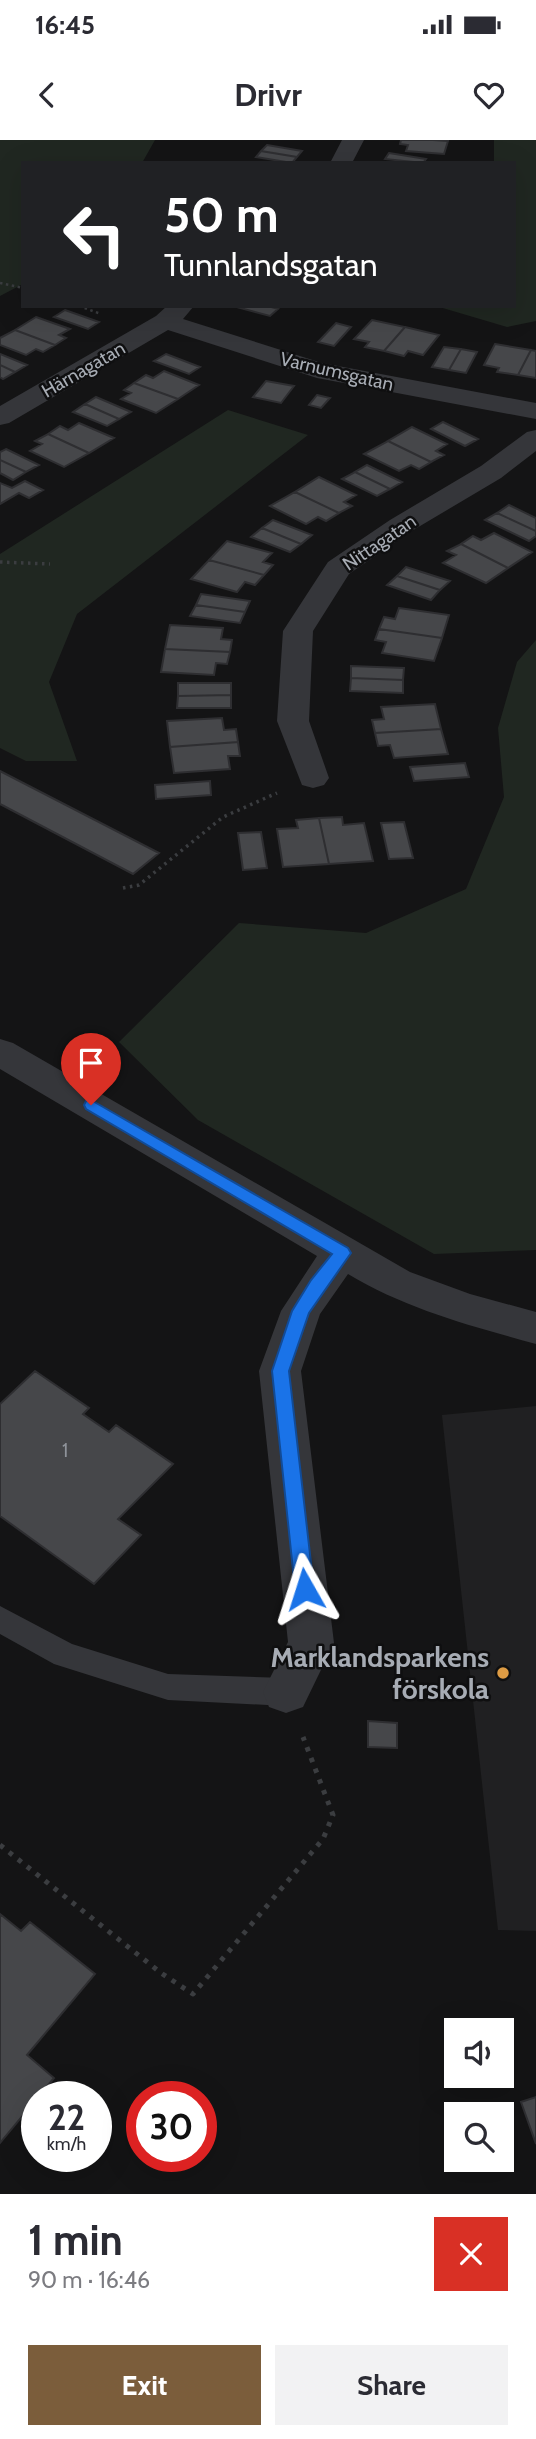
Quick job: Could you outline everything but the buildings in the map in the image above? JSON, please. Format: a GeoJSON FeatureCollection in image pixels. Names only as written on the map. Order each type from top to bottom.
{"type":"FeatureCollection","features":[{"type":"Feature","properties":{"kind":"street"},"geometry":{"type":"LineString","coordinates":[[342,161],[353,140]]}},
{"type":"Feature","properties":{"kind":"street","name":"Varnumsgatan"},"geometry":{"type":"LineString","coordinates":[[174,314],[317,370],[536,411]]}},
{"type":"Feature","properties":{"kind":"street","name":"Härnagatan"},"geometry":{"type":"LineString","coordinates":[[0,417],[174,314]]}},
{"type":"Feature","properties":{"kind":"street","name":"Nittagatan"},"geometry":{"type":"LineString","coordinates":[[313,778],[293,721],[298,631],[338,568],[400,526],[491,472],[536,438]]}},
{"type":"Feature","properties":{"kind":"street"},"geometry":{"type":"LineString","coordinates":[[0,1052],[396,1283],[464,1308],[536,1328]]}},
{"type":"Feature","properties":{"kind":"street"},"geometry":{"type":"LineString","coordinates":[[285,1692],[311,1643],[280,1371],[301,1311],[342,1253]]}},
{"type":"Feature","properties":{"kind":"lane"},"geometry":{"type":"LineString","coordinates":[[0,1619],[64,1654],[168,1687],[285,1692]]}},
{"type":"Feature","properties":{"kind":"path"},"geometry":{"type":"LineString","coordinates":[[0,283],[21,288]]}},
{"type":"Feature","properties":{"kind":"path"},"geometry":{"type":"LineString","coordinates":[[0,562],[50,564]]}},
{"type":"Feature","properties":{"kind":"path"},"geometry":{"type":"LineString","coordinates":[[123,888],[139,885],[223,817],[313,778]]}},
{"type":"Feature","properties":{"kind":"path"},"geometry":{"type":"LineString","coordinates":[[0,1844],[161,1973],[192,1994],[323,1839],[333,1815],[285,1692]]}},
{"type":"Feature","properties":{"kind":"shaded area"},"geometry":{"type":"Polygon","coordinates":[[[0,140],[155,140],[143,161],[21,161],[21,285],[0,296],[0,140]]]}},
{"type":"Feature","properties":{"kind":"shaded area"},"geometry":{"type":"Polygon","coordinates":[[[494,140],[536,140],[536,321],[507,327],[443,308],[516,308],[516,161],[494,161],[494,140]]]}},
{"type":"Feature","properties":{"kind":"shaded area"},"geometry":{"type":"Polygon","coordinates":[[[228,410],[308,435],[77,614],[49,682],[77,761],[26,761],[0,748],[0,554],[228,410]]]}},
{"type":"Feature","properties":{"kind":"shaded area"},"geometry":{"type":"Polygon","coordinates":[[[536,640],[536,1250],[434,1254],[198,1120],[119,1042],[239,923],[366,933],[466,889],[504,797],[498,728],[517,662],[536,640]]]}},
{"type":"Feature","properties":{"kind":"shaded area","name":"Marklandsparkens förskola"},"geometry":{"type":"Polygon","coordinates":[[[536,1406],[536,1931],[498,1930],[442,1415],[536,1406]]]}},
{"type":"Feature","properties":{"kind":"place","name":"Marklandsparkens förskola"},"geometry":{"type":"Point","coordinates":[503,1673]}},
{"type":"Feature","properties":{"kind":"route"},"geometry":{"type":"LineString","coordinates":[[91,1105],[342,1253],[301,1311],[280,1371],[305,1589]]}}]}
